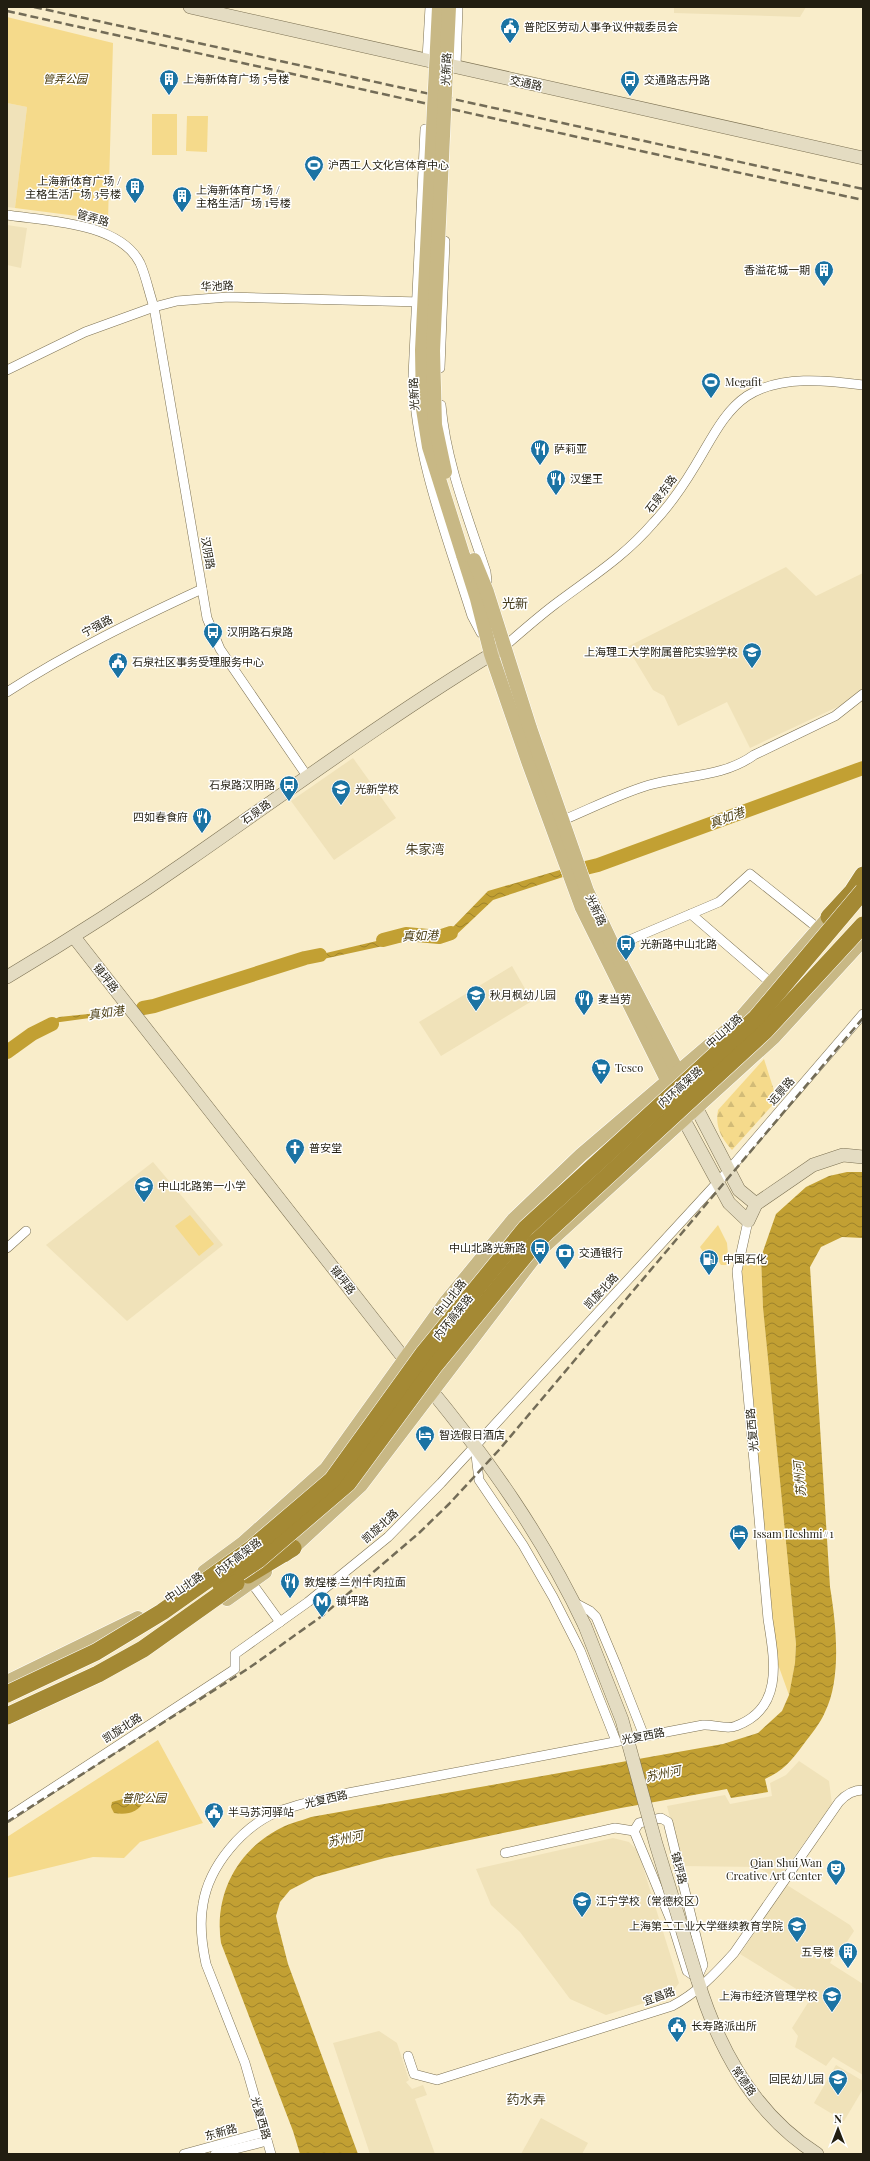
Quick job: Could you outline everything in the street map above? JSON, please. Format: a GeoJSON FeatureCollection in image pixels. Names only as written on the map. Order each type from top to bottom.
{"type":"FeatureCollection","features":[{"type":"Feature","properties":{"kind":"highway"},"geometry":{"type":"LineString","coordinates":[[824,923],[857,891],[863,875]]}},
{"type":"Feature","properties":{"kind":"highway","name":"内环高架路"},"geometry":{"type":"LineString","coordinates":[[7,1694],[96,1652],[162,1612],[251,1549],[332,1480],[423,1354],[526,1228],[756,1018],[857,891]]}},
{"type":"Feature","properties":{"kind":"highway","name":"内环高架路"},"geometry":{"type":"LineString","coordinates":[[7,1705],[104,1659],[166,1622],[258,1560],[348,1483],[435,1365],[536,1242],[765,1031],[863,925]]}},
{"type":"Feature","properties":{"kind":"highway"},"geometry":{"type":"LineString","coordinates":[[7,1715],[98,1674],[143,1649],[293,1548]]}},
{"type":"Feature","properties":{"kind":"main road","name":"交通路"},"geometry":{"type":"LineString","coordinates":[[190,7],[863,158]]}},
{"type":"Feature","properties":{"kind":"main road","name":"光新路"},"geometry":{"type":"LineString","coordinates":[[439,7],[422,350],[422,388],[429,446],[467,554],[487,592],[505,646],[561,831],[597,938],[673,1076],[696,1109],[739,1190],[756,1204]]}},
{"type":"Feature","properties":{"kind":"main road","name":"光新路"},"geometry":{"type":"LineString","coordinates":[[449,7],[433,344],[433,408],[444,467],[491,654],[561,831]]}},
{"type":"Feature","properties":{"kind":"main road","name":"石泉路"},"geometry":{"type":"LineString","coordinates":[[7,977],[74,937],[189,860],[406,708],[505,646]]}},
{"type":"Feature","properties":{"kind":"main road","name":"中山北路"},"geometry":{"type":"LineString","coordinates":[[7,1682],[130,1622],[184,1588],[242,1544],[326,1469],[445,1303],[514,1219],[581,1155],[739,1020],[842,902],[863,870]]}},
{"type":"Feature","properties":{"kind":"main road","name":"光新路"},"geometry":{"type":"LineString","coordinates":[[576,875],[590,898],[673,1076],[684,1120],[716,1183],[729,1203],[748,1221]]}},
{"type":"Feature","properties":{"kind":"main road","name":"镇坪路"},"geometry":{"type":"LineString","coordinates":[[74,937],[475,1446],[537,1536],[585,1626],[622,1720],[656,1844],[698,1983]]}},
{"type":"Feature","properties":{"kind":"main road"},"geometry":{"type":"LineString","coordinates":[[293,1548],[361,1485],[540,1250],[774,1037],[863,940]]}},
{"type":"Feature","properties":{"kind":"main road"},"geometry":{"type":"LineString","coordinates":[[756,1204],[813,1165],[843,1155],[863,1157]]}},
{"type":"Feature","properties":{"kind":"main road","name":"光复西路"},"geometry":{"type":"LineString","coordinates":[[748,1221],[756,1204]]}},
{"type":"Feature","properties":{"kind":"main road","name":"常德路"},"geometry":{"type":"LineString","coordinates":[[698,1983],[729,2060],[750,2092],[792,2136],[817,2154]]}},
{"type":"Feature","properties":{"kind":"street"},"geometry":{"type":"LineString","coordinates":[[427,59],[430,7]]}},
{"type":"Feature","properties":{"kind":"street"},"geometry":{"type":"LineString","coordinates":[[456,66],[458,7]]}},
{"type":"Feature","properties":{"kind":"street","name":"光新路"},"geometry":{"type":"LineString","coordinates":[[487,592],[486,572],[451,464],[443,428],[439,375],[450,132],[426,129],[413,376],[416,423],[426,469],[472,616],[491,654]]}},
{"type":"Feature","properties":{"kind":"street","name":"管弄路"},"geometry":{"type":"LineString","coordinates":[[7,215],[79,226],[103,232],[119,240],[131,250],[140,263],[154,307]]}},
{"type":"Feature","properties":{"kind":"street","name":"华池路"},"geometry":{"type":"LineString","coordinates":[[7,370],[85,332],[154,307],[202,298],[228,297],[442,303]]}},
{"type":"Feature","properties":{"kind":"street","name":"汉阴路"},"geometry":{"type":"LineString","coordinates":[[154,307],[207,618],[220,649],[307,776]]}},
{"type":"Feature","properties":{"kind":"street","name":"石泉东路"},"geometry":{"type":"LineString","coordinates":[[505,646],[553,606],[608,566],[638,540],[682,486],[723,420],[738,402],[757,391],[779,384],[834,381],[863,384]]}},
{"type":"Feature","properties":{"kind":"street","name":"宁强路"},"geometry":{"type":"LineString","coordinates":[[7,692],[39,671],[113,631],[202,589]]}},
{"type":"Feature","properties":{"kind":"street"},"geometry":{"type":"LineString","coordinates":[[561,831],[648,785],[695,775],[721,772],[743,763],[754,755],[835,716],[863,694]]}},
{"type":"Feature","properties":{"kind":"street"},"geometry":{"type":"LineString","coordinates":[[613,947],[719,902],[750,874],[824,923]]}},
{"type":"Feature","properties":{"kind":"street"},"geometry":{"type":"LineString","coordinates":[[691,914],[771,983]]}},
{"type":"Feature","properties":{"kind":"street","name":"远景路"},"geometry":{"type":"LineString","coordinates":[[716,1183],[863,1014]]}},
{"type":"Feature","properties":{"kind":"street","name":"凯旋北路"},"geometry":{"type":"LineString","coordinates":[[7,1818],[235,1669],[235,1654],[308,1602],[388,1536],[442,1483],[716,1183]]}},
{"type":"Feature","properties":{"kind":"street","name":"光复西路"},"geometry":{"type":"LineString","coordinates":[[271,2154],[245,2063],[206,1964],[203,1948],[201,1925],[203,1904],[208,1884],[219,1864],[241,1837],[276,1813],[300,1804],[348,1793],[703,1725],[735,1727],[750,1719],[760,1709],[768,1697],[774,1683],[774,1657],[768,1619],[737,1271],[748,1221]]}},
{"type":"Feature","properties":{"kind":"street"},"geometry":{"type":"LineString","coordinates":[[7,1248],[26,1231]]}},
{"type":"Feature","properties":{"kind":"street"},"geometry":{"type":"LineString","coordinates":[[475,1446],[479,1480],[523,1545],[553,1597],[583,1657],[616,1741]]}},
{"type":"Feature","properties":{"kind":"street"},"geometry":{"type":"LineString","coordinates":[[247,1580],[280,1622]]}},
{"type":"Feature","properties":{"kind":"street"},"geometry":{"type":"LineString","coordinates":[[573,1602],[590,1611],[596,1618],[644,1736]]}},
{"type":"Feature","properties":{"kind":"street","name":"宜昌路"},"geometry":{"type":"LineString","coordinates":[[408,2056],[414,2074],[437,2080],[672,2006],[687,1998],[698,1983],[734,1953],[839,1802],[845,1795],[854,1791],[863,1790]]}},
{"type":"Feature","properties":{"kind":"street","name":"镇坪路"},"geometry":{"type":"LineString","coordinates":[[634,1830],[639,1823],[661,1818],[668,1822],[704,1965],[698,1983]]}},
{"type":"Feature","properties":{"kind":"street"},"geometry":{"type":"LineString","coordinates":[[505,1853],[615,1828],[634,1830],[672,1923],[687,1971],[698,1983]]}},
{"type":"Feature","properties":{"kind":"street","name":"东新路"},"geometry":{"type":"LineString","coordinates":[[184,2154],[266,2136]]}},
{"type":"Feature","properties":{"kind":"street","name":"东新路"},"geometry":{"type":"LineString","coordinates":[[215,2154],[266,2136]]}},
{"type":"Feature","properties":{"kind":"shaded area"},"geometry":{"type":"Polygon","coordinates":[[[674,7],[806,7],[800,17],[674,13],[674,7]]]}},
{"type":"Feature","properties":{"kind":"shaded area"},"geometry":{"type":"Polygon","coordinates":[[[7,103],[27,107],[15,208],[7,207],[7,103]]]}},
{"type":"Feature","properties":{"kind":"shaded area"},"geometry":{"type":"Polygon","coordinates":[[[7,225],[27,228],[21,268],[7,265],[7,225]]]}},
{"type":"Feature","properties":{"kind":"shaded area","name":"上海理工大学附属普陀实验学校"},"geometry":{"type":"Polygon","coordinates":[[[786,567],[816,596],[863,573],[863,695],[750,748],[727,702],[678,726],[664,696],[653,690],[627,647],[786,567]]]}},
{"type":"Feature","properties":{"kind":"shaded area","name":"光新学校"},"geometry":{"type":"Polygon","coordinates":[[[353,758],[396,818],[334,860],[291,801],[353,758]]]}},
{"type":"Feature","properties":{"kind":"shaded area","name":"秋月枫幼儿园"},"geometry":{"type":"Polygon","coordinates":[[[512,966],[532,1001],[441,1056],[419,1022],[512,966]]]}},
{"type":"Feature","properties":{"kind":"shaded area","name":"中山北路第一小学"},"geometry":{"type":"Polygon","coordinates":[[[153,1162],[223,1245],[127,1321],[46,1245],[153,1162]]]}},
{"type":"Feature","properties":{"kind":"shaded area"},"geometry":{"type":"Polygon","coordinates":[[[799,1761],[829,1781],[832,1804],[778,1879],[757,1867],[682,1866],[667,1806],[725,1795],[730,1804],[772,1796],[770,1783],[786,1775],[799,1761]]]}},
{"type":"Feature","properties":{"kind":"shaded area","name":"江宁学校（常德校区）"},"geometry":{"type":"Polygon","coordinates":[[[613,1838],[629,1842],[638,1851],[679,1983],[670,1995],[606,2015],[570,1999],[520,1932],[491,1905],[476,1869],[613,1838]]]}},
{"type":"Feature","properties":{"kind":"shaded area"},"geometry":{"type":"Polygon","coordinates":[[[787,1885],[850,1925],[854,1931],[837,1957],[834,1955],[830,1963],[863,1984],[863,2075],[833,2057],[826,2066],[795,2047],[798,2036],[792,2028],[811,1998],[740,1954],[787,1885]]]}},
{"type":"Feature","properties":{"kind":"shaded area"},"geometry":{"type":"Polygon","coordinates":[[[379,2031],[397,2043],[409,2080],[406,2082],[412,2089],[423,2085],[427,2095],[415,2099],[435,2154],[370,2154],[333,2043],[379,2031]]]}},
{"type":"Feature","properties":{"kind":"shaded area","name":"回民幼儿园"},"geometry":{"type":"Polygon","coordinates":[[[836,2065],[863,2081],[863,2089],[844,2121],[814,2103],[836,2065]]]}},
{"type":"Feature","properties":{"kind":"shaded area"},"geometry":{"type":"Polygon","coordinates":[[[541,2118],[588,2143],[582,2154],[521,2154],[541,2118]]]}},
{"type":"Feature","properties":{"kind":"green space","name":"管弄公园"},"geometry":{"type":"Polygon","coordinates":[[[7,17],[113,43],[108,220],[15,208],[27,107],[7,103],[7,17]]]}},
{"type":"Feature","properties":{"kind":"green space"},"geometry":{"type":"Polygon","coordinates":[[[152,114],[177,114],[177,155],[152,155],[152,114]]]}},
{"type":"Feature","properties":{"kind":"green space"},"geometry":{"type":"Polygon","coordinates":[[[187,116],[208,116],[207,152],[186,151],[187,116]]]}},
{"type":"Feature","properties":{"kind":"green space"},"geometry":{"type":"Polygon","coordinates":[[[764,1059],[777,1100],[732,1150],[722,1137],[718,1127],[718,1110],[764,1059]]]}},
{"type":"Feature","properties":{"kind":"green space"},"geometry":{"type":"Polygon","coordinates":[[[190,1215],[214,1244],[199,1256],[175,1226],[190,1215]]]}},
{"type":"Feature","properties":{"kind":"green space"},"geometry":{"type":"Polygon","coordinates":[[[718,1225],[727,1243],[729,1265],[721,1265],[716,1258],[705,1255],[700,1247],[718,1225]]]}},
{"type":"Feature","properties":{"kind":"green space"},"geometry":{"type":"Polygon","coordinates":[[[761,1257],[763,1308],[796,1644],[795,1663],[789,1695],[775,1656],[741,1259],[761,1257]]]}},
{"type":"Feature","properties":{"kind":"green space","name":"普陀公园"},"geometry":{"type":"Polygon","coordinates":[[[158,1740],[203,1823],[140,1842],[124,1858],[93,1857],[7,1878],[7,1837],[158,1740]]]}},
{"type":"Feature","properties":{"kind":"water"},"geometry":{"type":"Polygon","coordinates":[[[560,870],[563,877],[493,900],[455,936],[439,942],[406,941],[305,963],[163,1008],[53,1023],[32,1034],[7,1052],[7,1048],[31,1031],[59,1017],[118,1011],[161,1004],[305,958],[402,935],[434,936],[452,928],[488,891],[560,870]]]}},
{"type":"Feature","properties":{"kind":"water","name":"苏州河"},"geometry":{"type":"Polygon","coordinates":[[[847,1172],[863,1172],[863,1238],[842,1237],[821,1247],[810,1267],[830,1587],[836,1633],[836,1667],[834,1683],[821,1721],[791,1760],[782,1769],[765,1779],[768,1792],[731,1798],[727,1789],[621,1808],[385,1858],[315,1877],[290,1890],[280,1902],[276,1916],[288,1964],[358,2154],[300,2154],[293,2131],[221,1943],[221,1909],[225,1893],[239,1864],[250,1851],[262,1840],[277,1830],[289,1824],[311,1817],[723,1744],[758,1733],[782,1711],[789,1695],[795,1663],[796,1644],[763,1308],[761,1257],[776,1214],[806,1187],[829,1176],[847,1172]]]}},
{"type":"Feature","properties":{"kind":"water"},"geometry":{"type":"Polygon","coordinates":[[[134,1796],[145,1799],[136,1810],[123,1814],[114,1813],[111,1807],[112,1802],[134,1796]]]}},
{"type":"Feature","properties":{"kind":"waterway","name":"真如港"},"geometry":{"type":"LineString","coordinates":[[569,872],[598,865],[863,768]]}},
{"type":"Feature","properties":{"kind":"waterway","name":"真如港"},"geometry":{"type":"LineString","coordinates":[[383,940],[406,934],[439,937],[451,933]]}},
{"type":"Feature","properties":{"kind":"waterway","name":"真如港"},"geometry":{"type":"LineString","coordinates":[[143,1008],[154,1006],[305,958],[320,955]]}},
{"type":"Feature","properties":{"kind":"waterway","name":"真如港"},"geometry":{"type":"LineString","coordinates":[[7,1052],[32,1034],[52,1024]]}},
{"type":"Feature","properties":{"kind":"railway"},"geometry":{"type":"LineString","coordinates":[[34,7],[863,189]]}},
{"type":"Feature","properties":{"kind":"railway"},"geometry":{"type":"LineString","coordinates":[[7,11],[863,200]]}},
{"type":"Feature","properties":{"kind":"railway"},"geometry":{"type":"LineString","coordinates":[[7,1822],[249,1668],[322,1616],[419,1533],[449,1504],[499,1450],[863,1018]]}},
{"type":"Feature","properties":{"kind":"place","name":"普陀区劳动人事争议仲裁委员会"},"geometry":{"type":"Point","coordinates":[510,44]}},
{"type":"Feature","properties":{"kind":"place","name":"上海新体育广场 5号楼"},"geometry":{"type":"Point","coordinates":[169,96]}},
{"type":"Feature","properties":{"kind":"place","name":"交通路志丹路"},"geometry":{"type":"Point","coordinates":[630,97]}},
{"type":"Feature","properties":{"kind":"place","name":"沪西工人文化宫体育中心"},"geometry":{"type":"Point","coordinates":[314,182]}},
{"type":"Feature","properties":{"kind":"place","name":"上海新体育广场 / 主格生活广场 3号楼"},"geometry":{"type":"Point","coordinates":[135,204]}},
{"type":"Feature","properties":{"kind":"place","name":"上海新体育广场 / 主格生活广场 1号楼"},"geometry":{"type":"Point","coordinates":[182,213]}},
{"type":"Feature","properties":{"kind":"place","name":"香溢花城一期"},"geometry":{"type":"Point","coordinates":[824,287]}},
{"type":"Feature","properties":{"kind":"place","name":"Megafit"},"geometry":{"type":"Point","coordinates":[711,399]}},
{"type":"Feature","properties":{"kind":"place","name":"萨莉亚"},"geometry":{"type":"Point","coordinates":[540,466]}},
{"type":"Feature","properties":{"kind":"place","name":"汉堡王"},"geometry":{"type":"Point","coordinates":[556,496]}},
{"type":"Feature","properties":{"kind":"place","name":"汉阴路石泉路"},"geometry":{"type":"Point","coordinates":[213,649]}},
{"type":"Feature","properties":{"kind":"place","name":"上海理工大学附属普陀实验学校"},"geometry":{"type":"Point","coordinates":[752,669]}},
{"type":"Feature","properties":{"kind":"place","name":"石泉社区事务受理服务中心"},"geometry":{"type":"Point","coordinates":[118,679]}},
{"type":"Feature","properties":{"kind":"place","name":"石泉路汉阴路"},"geometry":{"type":"Point","coordinates":[289,802]}},
{"type":"Feature","properties":{"kind":"place","name":"光新学校"},"geometry":{"type":"Point","coordinates":[341,806]}},
{"type":"Feature","properties":{"kind":"place","name":"四如春食府"},"geometry":{"type":"Point","coordinates":[202,834]}},
{"type":"Feature","properties":{"kind":"place","name":"光新路中山北路"},"geometry":{"type":"Point","coordinates":[626,961]}},
{"type":"Feature","properties":{"kind":"place","name":"秋月枫幼儿园"},"geometry":{"type":"Point","coordinates":[476,1012]}},
{"type":"Feature","properties":{"kind":"place","name":"麦当劳"},"geometry":{"type":"Point","coordinates":[584,1016]}},
{"type":"Feature","properties":{"kind":"place","name":"Tesco"},"geometry":{"type":"Point","coordinates":[601,1085]}},
{"type":"Feature","properties":{"kind":"place","name":"普安堂"},"geometry":{"type":"Point","coordinates":[295,1165]}},
{"type":"Feature","properties":{"kind":"place","name":"中山北路第一小学"},"geometry":{"type":"Point","coordinates":[144,1203]}},
{"type":"Feature","properties":{"kind":"place","name":"中山北路光新路"},"geometry":{"type":"Point","coordinates":[540,1265]}},
{"type":"Feature","properties":{"kind":"place","name":"交通银行"},"geometry":{"type":"Point","coordinates":[565,1270]}},
{"type":"Feature","properties":{"kind":"place","name":"中国石化"},"geometry":{"type":"Point","coordinates":[709,1276]}},
{"type":"Feature","properties":{"kind":"place","name":"智选假日酒店"},"geometry":{"type":"Point","coordinates":[425,1452]}},
{"type":"Feature","properties":{"kind":"place","name":"Issam Heshmi#1"},"geometry":{"type":"Point","coordinates":[739,1551]}},
{"type":"Feature","properties":{"kind":"place","name":"敦煌楼 兰州牛肉拉面"},"geometry":{"type":"Point","coordinates":[290,1599]}},
{"type":"Feature","properties":{"kind":"place","name":"镇坪路"},"geometry":{"type":"Point","coordinates":[322,1618]}},
{"type":"Feature","properties":{"kind":"place","name":"半马苏河驿站"},"geometry":{"type":"Point","coordinates":[214,1829]}},
{"type":"Feature","properties":{"kind":"place","name":"Qian Shui Wan Creative Art Center"},"geometry":{"type":"Point","coordinates":[836,1886]}},
{"type":"Feature","properties":{"kind":"place","name":"江宁学校（常德校区）"},"geometry":{"type":"Point","coordinates":[582,1918]}},
{"type":"Feature","properties":{"kind":"place","name":"上海第二工业大学继续教育学院"},"geometry":{"type":"Point","coordinates":[797,1943]}},
{"type":"Feature","properties":{"kind":"place","name":"五号楼"},"geometry":{"type":"Point","coordinates":[848,1969]}},
{"type":"Feature","properties":{"kind":"place","name":"上海市经济管理学校"},"geometry":{"type":"Point","coordinates":[832,2013]}},
{"type":"Feature","properties":{"kind":"place","name":"长寿路派出所"},"geometry":{"type":"Point","coordinates":[677,2043]}},
{"type":"Feature","properties":{"kind":"place","name":"回民幼儿园"},"geometry":{"type":"Point","coordinates":[838,2096]}},
{"type":"Feature","properties":{"kind":"district","name":"光新"},"geometry":{"type":"Point","coordinates":[515,603]}},
{"type":"Feature","properties":{"kind":"district","name":"朱家湾"},"geometry":{"type":"Point","coordinates":[425,849]}},
{"type":"Feature","properties":{"kind":"district","name":"药水弄"},"geometry":{"type":"Point","coordinates":[526,2099]}}]}
